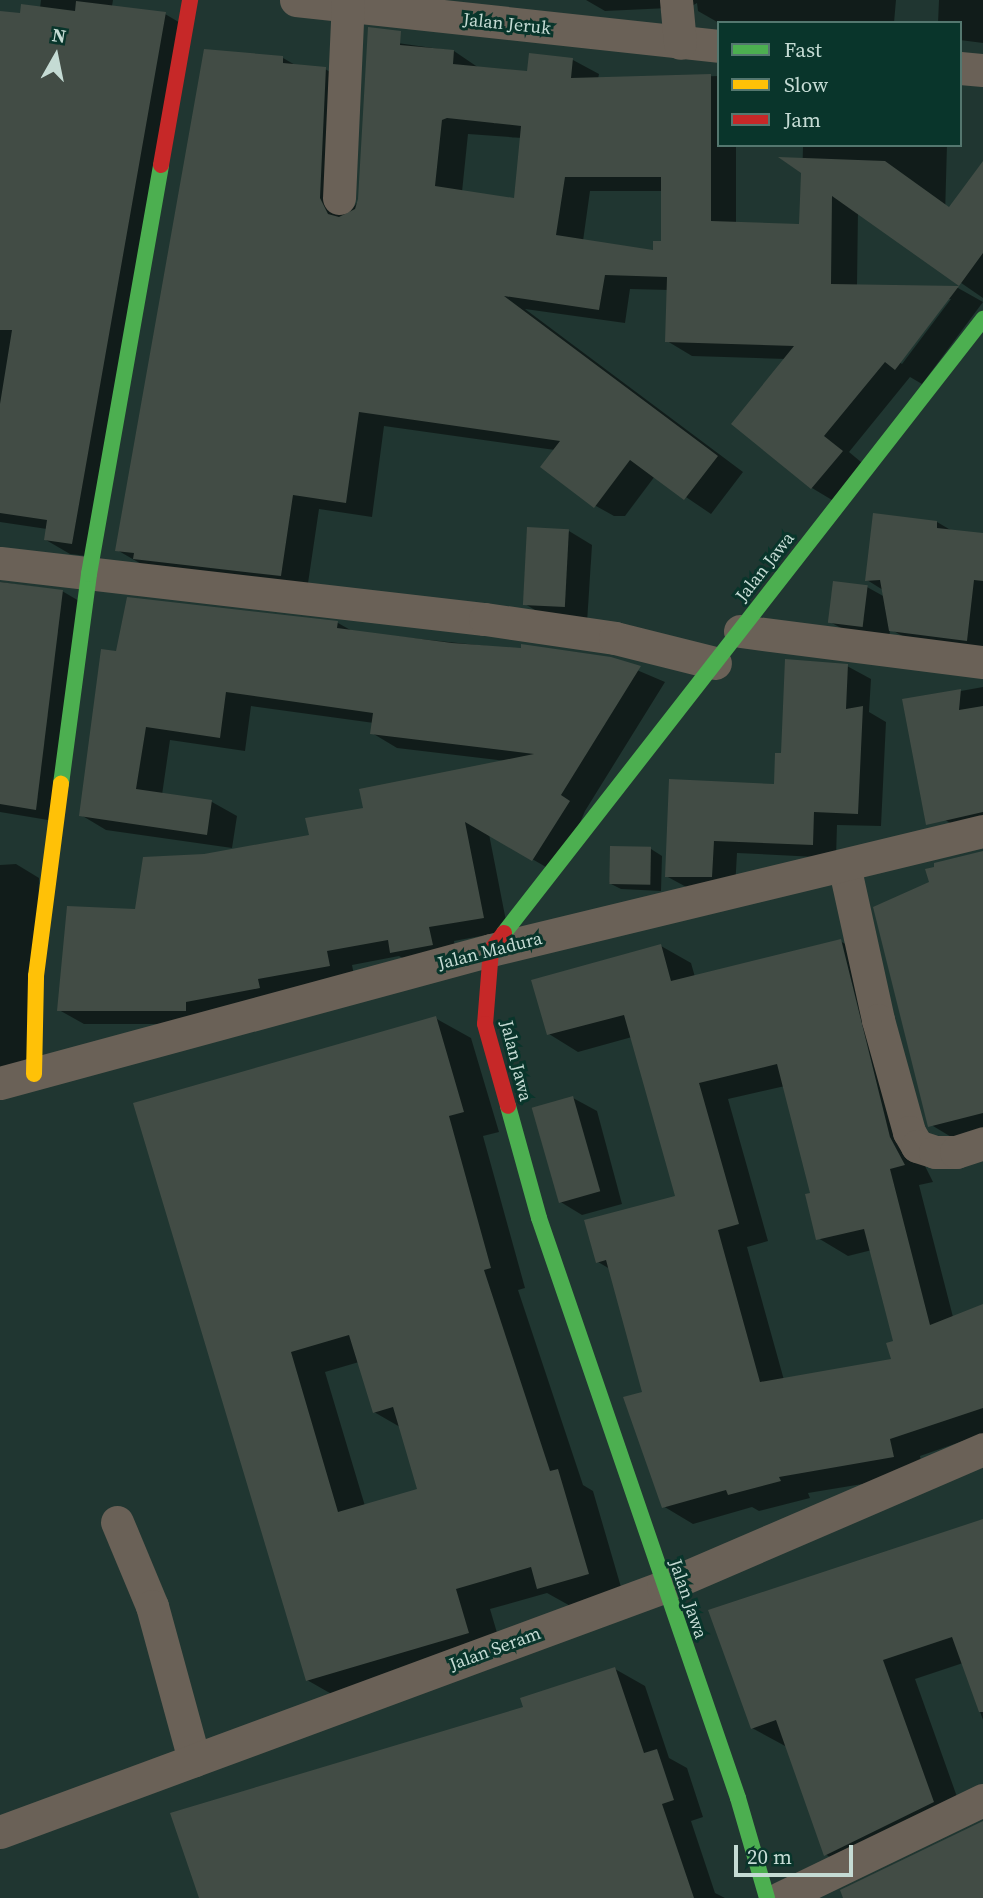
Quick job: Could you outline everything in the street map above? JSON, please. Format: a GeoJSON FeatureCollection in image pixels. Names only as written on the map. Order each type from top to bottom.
{"type":"FeatureCollection","features":[{"type":"Feature","properties":{"kind":"street"},"geometry":{"type":"LineString","coordinates":[[34,1074],[36,976],[89,574],[190,0]]}},
{"type":"Feature","properties":{"kind":"street","name":"Jalan Jeruk"},"geometry":{"type":"LineString","coordinates":[[296,0],[348,3],[717,46]]}},
{"type":"Feature","properties":{"kind":"street"},"geometry":{"type":"LineString","coordinates":[[676,0],[680,43]]}},
{"type":"Feature","properties":{"kind":"street"},"geometry":{"type":"LineString","coordinates":[[340,198],[348,3]]}},
{"type":"Feature","properties":{"kind":"street"},"geometry":{"type":"LineString","coordinates":[[962,68],[983,70]]}},
{"type":"Feature","properties":{"kind":"street","name":"Jalan Jawa"},"geometry":{"type":"LineString","coordinates":[[767,1898],[738,1798],[663,1587],[539,1218],[485,1024],[491,950],[983,319]]}},
{"type":"Feature","properties":{"kind":"street"},"geometry":{"type":"LineString","coordinates":[[0,563],[485,618],[615,638],[715,663]]}},
{"type":"Feature","properties":{"kind":"street"},"geometry":{"type":"LineString","coordinates":[[740,631],[983,662]]}},
{"type":"Feature","properties":{"kind":"street","name":"Jalan Madura"},"geometry":{"type":"LineString","coordinates":[[0,1083],[491,950],[983,831]]}},
{"type":"Feature","properties":{"kind":"street"},"geometry":{"type":"LineString","coordinates":[[844,865],[878,1020],[909,1132],[917,1146],[935,1152],[956,1152],[983,1143]]}},
{"type":"Feature","properties":{"kind":"street","name":"Jalan Seram"},"geometry":{"type":"LineString","coordinates":[[0,1832],[663,1587],[983,1449]]}},
{"type":"Feature","properties":{"kind":"street"},"geometry":{"type":"LineString","coordinates":[[117,1521],[152,1606],[194,1760]]}},
{"type":"Feature","properties":{"kind":"street"},"geometry":{"type":"LineString","coordinates":[[780,1898],[983,1800]]}},
{"type":"Feature","properties":{"kind":"building"},"geometry":{"type":"Polygon","coordinates":[[[76,1],[166,12],[72,544],[44,540],[47,520],[0,513],[0,404],[12,330],[0,330],[0,11],[20,13],[21,4],[75,11],[76,1]]]}},
{"type":"Feature","properties":{"kind":"building"},"geometry":{"type":"Polygon","coordinates":[[[368,27],[401,31],[400,45],[454,50],[453,64],[527,71],[529,53],[573,58],[571,78],[711,74],[711,221],[799,224],[801,173],[778,157],[885,161],[949,207],[983,161],[983,253],[959,286],[895,370],[885,362],[824,436],[843,451],[811,489],[731,424],[794,346],[665,342],[667,277],[605,275],[599,310],[504,296],[718,456],[684,500],[630,460],[594,508],[540,467],[560,441],[359,412],[346,503],[293,495],[281,576],[133,559],[134,553],[115,551],[204,49],[283,56],[283,63],[326,67],[320,198],[328,214],[339,217],[355,209],[358,199],[368,27]],[[447,118],[442,120],[435,186],[514,198],[521,126],[447,118]],[[565,177],[556,235],[653,250],[653,241],[661,241],[661,177],[565,177]],[[832,196],[831,284],[959,286],[832,196]]]}},
{"type":"Feature","properties":{"kind":"building"},"geometry":{"type":"Polygon","coordinates":[[[873,513],[937,521],[937,528],[983,533],[983,581],[974,580],[967,641],[889,631],[880,580],[865,581],[873,513]]]}},
{"type":"Feature","properties":{"kind":"building"},"geometry":{"type":"Polygon","coordinates":[[[527,527],[569,529],[565,607],[523,605],[527,527]]]}},
{"type":"Feature","properties":{"kind":"building"},"geometry":{"type":"Polygon","coordinates":[[[833,581],[868,585],[863,627],[828,623],[833,581]]]}},
{"type":"Feature","properties":{"kind":"building"},"geometry":{"type":"Polygon","coordinates":[[[0,582],[63,590],[36,810],[0,804],[0,582]]]}},
{"type":"Feature","properties":{"kind":"building"},"geometry":{"type":"Polygon","coordinates":[[[127,597],[338,621],[337,628],[452,643],[521,648],[521,644],[611,657],[641,666],[561,795],[570,801],[532,861],[465,822],[484,918],[429,927],[433,945],[390,953],[388,940],[327,951],[330,966],[258,979],[260,988],[186,1002],[186,1011],[57,1011],[67,906],[135,909],[143,857],[204,854],[309,835],[305,818],[363,808],[359,789],[534,754],[370,734],[373,713],[226,692],[220,738],[146,727],[136,789],[212,800],[207,835],[79,816],[101,649],[116,651],[127,597]]]}},
{"type":"Feature","properties":{"kind":"building"},"geometry":{"type":"Polygon","coordinates":[[[785,659],[848,664],[846,709],[863,706],[858,814],[814,812],[813,845],[714,841],[712,877],[665,877],[669,779],[774,784],[775,753],[781,753],[785,659]]]}},
{"type":"Feature","properties":{"kind":"building"},"geometry":{"type":"Polygon","coordinates":[[[961,689],[959,710],[983,706],[983,812],[926,825],[902,699],[961,689]]]}},
{"type":"Feature","properties":{"kind":"building"},"geometry":{"type":"Polygon","coordinates":[[[610,846],[651,847],[650,885],[609,884],[610,846]]]}},
{"type":"Feature","properties":{"kind":"building"},"geometry":{"type":"Polygon","coordinates":[[[983,851],[983,1113],[928,1127],[873,907],[929,882],[925,869],[934,867],[934,863],[983,851]]]}},
{"type":"Feature","properties":{"kind":"building"},"geometry":{"type":"Polygon","coordinates":[[[841,939],[890,1137],[905,1165],[890,1169],[930,1325],[983,1304],[983,1408],[890,1439],[894,1457],[779,1477],[781,1481],[728,1495],[726,1490],[662,1508],[623,1397],[642,1392],[606,1260],[596,1263],[584,1220],[675,1196],[624,1015],[547,1035],[531,980],[661,944],[671,981],[841,939]],[[777,1064],[699,1083],[739,1224],[718,1230],[760,1382],[891,1359],[886,1343],[893,1341],[864,1229],[816,1240],[805,1194],[810,1193],[777,1064]]]}},
{"type":"Feature","properties":{"kind":"building"},"geometry":{"type":"Polygon","coordinates":[[[436,1016],[464,1112],[449,1116],[491,1268],[484,1270],[550,1471],[558,1469],[589,1574],[537,1589],[531,1567],[456,1589],[469,1633],[306,1681],[133,1103],[436,1016]],[[349,1335],[291,1352],[338,1512],[417,1489],[393,1407],[373,1413],[349,1335]]]}},
{"type":"Feature","properties":{"kind":"building"},"geometry":{"type":"Polygon","coordinates":[[[573,1096],[600,1191],[559,1203],[532,1108],[573,1096]]]}},
{"type":"Feature","properties":{"kind":"building"},"geometry":{"type":"Polygon","coordinates":[[[983,1519],[983,1712],[979,1712],[952,1637],[883,1660],[934,1802],[824,1856],[776,1720],[751,1729],[708,1610],[983,1519]]]}},
{"type":"Feature","properties":{"kind":"building"},"geometry":{"type":"Polygon","coordinates":[[[615,1667],[644,1753],[657,1749],[674,1800],[662,1804],[694,1898],[199,1898],[170,1813],[523,1707],[520,1698],[615,1667]]]}},
{"type":"Feature","properties":{"kind":"building"},"geometry":{"type":"Polygon","coordinates":[[[983,1821],[983,1898],[843,1898],[840,1890],[983,1821]]]}},
{"type":"Feature","properties":{"kind":"traffic: fast"},"geometry":{"type":"LineString","coordinates":[[61,784],[89,574],[161,165]]}},
{"type":"Feature","properties":{"kind":"traffic: fast"},"geometry":{"type":"LineString","coordinates":[[504,933],[983,319]]}},
{"type":"Feature","properties":{"kind":"traffic: fast"},"geometry":{"type":"LineString","coordinates":[[508,1106],[539,1218],[738,1798],[767,1898]]}},
{"type":"Feature","properties":{"kind":"traffic: slow"},"geometry":{"type":"LineString","coordinates":[[34,1074],[36,976],[61,784]]}},
{"type":"Feature","properties":{"kind":"traffic: jam"},"geometry":{"type":"LineString","coordinates":[[161,165],[190,0]]}},
{"type":"Feature","properties":{"kind":"traffic: jam"},"geometry":{"type":"LineString","coordinates":[[504,933],[491,950],[485,1024],[508,1106]]}}]}
